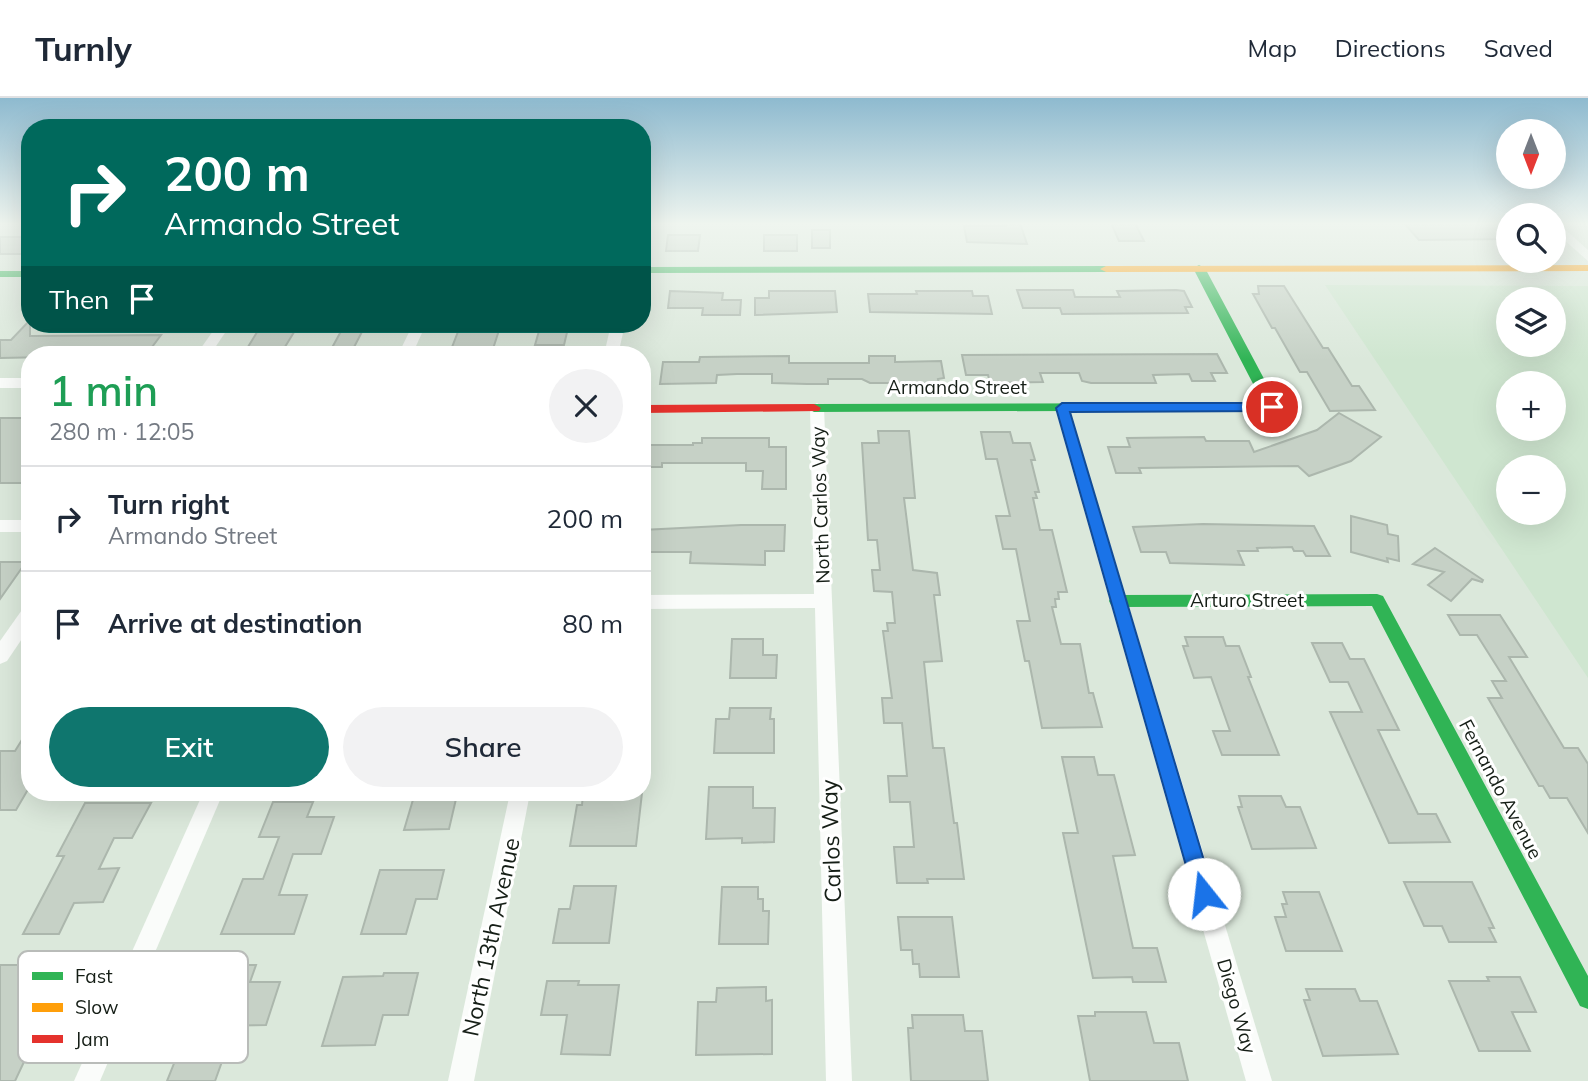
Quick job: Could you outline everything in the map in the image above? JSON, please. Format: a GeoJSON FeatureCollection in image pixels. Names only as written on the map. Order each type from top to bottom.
{"type":"FeatureCollection","features":[{"type":"Feature","properties":{"kind":"street"},"geometry":{"type":"LineString","coordinates":[[651,270],[956,269]]}},
{"type":"Feature","properties":{"kind":"street","name":"Armando Street"},"geometry":{"type":"LineString","coordinates":[[651,409],[1272,407],[1199,269]]}},
{"type":"Feature","properties":{"kind":"street"},"geometry":{"type":"LineString","coordinates":[[0,274],[21,274]]}},
{"type":"Feature","properties":{"kind":"street"},"geometry":{"type":"LineString","coordinates":[[0,383],[21,383]]}},
{"type":"Feature","properties":{"kind":"street","name":"North Carlos Way"},"geometry":{"type":"LineString","coordinates":[[817,408],[823,601]]}},
{"type":"Feature","properties":{"kind":"street","name":"Diego Way"},"geometry":{"type":"LineString","coordinates":[[1062,408],[1259,1081]]}},
{"type":"Feature","properties":{"kind":"street"},"geometry":{"type":"LineString","coordinates":[[0,526],[21,526]]}},
{"type":"Feature","properties":{"kind":"street","name":"Arturo Street"},"geometry":{"type":"LineString","coordinates":[[1117,601],[1377,600]]}},
{"type":"Feature","properties":{"kind":"street","name":"Fernando Avenue"},"geometry":{"type":"LineString","coordinates":[[1377,600],[1588,998]]}},
{"type":"Feature","properties":{"kind":"street"},"geometry":{"type":"LineString","coordinates":[[651,602],[823,601]]}},
{"type":"Feature","properties":{"kind":"street","name":"Carlos Way"},"geometry":{"type":"LineString","coordinates":[[823,601],[839,1081]]}},
{"type":"Feature","properties":{"kind":"street"},"geometry":{"type":"LineString","coordinates":[[0,656],[21,625]]}},
{"type":"Feature","properties":{"kind":"street"},"geometry":{"type":"LineString","coordinates":[[144,951],[210,801]]}},
{"type":"Feature","properties":{"kind":"street","name":"North 13th Avenue"},"geometry":{"type":"LineString","coordinates":[[461,1081],[518,801]]}},
{"type":"Feature","properties":{"kind":"street"},"geometry":{"type":"LineString","coordinates":[[87,1081],[95,1063]]}},
{"type":"Feature","properties":{"kind":"shaded area"},"geometry":{"type":"Polygon","coordinates":[[[1325,285],[1588,286],[1588,678],[1325,285]]]}},
{"type":"Feature","properties":{"kind":"building"},"geometry":{"type":"Polygon","coordinates":[[[1258,286],[1284,286],[1323,348],[1328,348],[1352,386],[1359,386],[1375,410],[1330,411],[1307,372],[1300,372],[1275,328],[1272,328],[1253,294],[1259,294],[1258,286]]]}},
{"type":"Feature","properties":{"kind":"building"},"geometry":{"type":"Polygon","coordinates":[[[1017,290],[1073,290],[1075,297],[1120,297],[1117,291],[1176,290],[1184,291],[1192,307],[1185,307],[1188,313],[1062,314],[1060,308],[1023,308],[1017,290]]]}},
{"type":"Feature","properties":{"kind":"building"},"geometry":{"type":"Polygon","coordinates":[[[670,291],[723,293],[722,300],[741,300],[740,315],[702,315],[703,308],[668,308],[670,291]]]}},
{"type":"Feature","properties":{"kind":"building"},"geometry":{"type":"Polygon","coordinates":[[[769,291],[835,291],[837,312],[755,315],[755,298],[769,298],[769,291]]]}},
{"type":"Feature","properties":{"kind":"building"},"geometry":{"type":"Polygon","coordinates":[[[916,291],[972,291],[973,296],[988,296],[992,314],[870,312],[868,294],[917,294],[916,291]]]}},
{"type":"Feature","properties":{"kind":"building"},"geometry":{"type":"Polygon","coordinates":[[[21,329],[21,333],[30,333],[30,336],[161,335],[153,346],[21,346],[21,358],[0,358],[0,340],[11,340],[21,329]]]}},
{"type":"Feature","properties":{"kind":"building"},"geometry":{"type":"Polygon","coordinates":[[[256,333],[293,333],[286,346],[249,346],[256,333]]]}},
{"type":"Feature","properties":{"kind":"building"},"geometry":{"type":"Polygon","coordinates":[[[340,333],[361,333],[355,346],[333,346],[340,333]]]}},
{"type":"Feature","properties":{"kind":"building"},"geometry":{"type":"Polygon","coordinates":[[[458,333],[498,333],[494,346],[452,346],[458,333]]]}},
{"type":"Feature","properties":{"kind":"building"},"geometry":{"type":"Polygon","coordinates":[[[538,333],[567,333],[564,345],[535,345],[538,333]]]}},
{"type":"Feature","properties":{"kind":"building"},"geometry":{"type":"Polygon","coordinates":[[[1217,354],[1227,373],[1211,373],[1215,381],[1192,381],[1189,374],[1153,375],[1156,383],[1091,383],[1082,381],[1079,373],[1040,373],[1043,382],[990,383],[988,375],[966,375],[962,355],[1217,354]]]}},
{"type":"Feature","properties":{"kind":"building"},"geometry":{"type":"Polygon","coordinates":[[[789,356],[789,363],[869,363],[869,356],[895,356],[895,362],[941,361],[944,378],[938,379],[939,383],[870,383],[862,379],[828,379],[828,384],[807,384],[772,383],[772,374],[737,374],[717,375],[716,383],[660,384],[663,362],[699,362],[700,357],[789,356]]]}},
{"type":"Feature","properties":{"kind":"building"},"geometry":{"type":"Polygon","coordinates":[[[1339,413],[1381,437],[1351,461],[1309,476],[1298,466],[1139,468],[1141,473],[1116,473],[1108,447],[1130,447],[1127,438],[1204,437],[1206,441],[1249,441],[1254,452],[1317,430],[1339,413]]]}},
{"type":"Feature","properties":{"kind":"building"},"geometry":{"type":"Polygon","coordinates":[[[0,418],[21,418],[21,483],[0,483],[0,418]]]}},
{"type":"Feature","properties":{"kind":"building"},"geometry":{"type":"Polygon","coordinates":[[[878,431],[909,431],[915,498],[904,498],[913,570],[937,573],[940,595],[934,595],[942,661],[924,662],[933,748],[944,748],[964,879],[927,879],[928,883],[897,883],[894,847],[914,847],[910,802],[890,802],[888,776],[907,776],[902,723],[884,723],[882,698],[892,698],[883,631],[888,631],[887,623],[895,623],[892,592],[874,591],[872,570],[880,570],[877,540],[868,540],[862,443],[879,443],[878,431]]]}},
{"type":"Feature","properties":{"kind":"building"},"geometry":{"type":"Polygon","coordinates":[[[981,432],[1010,432],[1013,443],[1030,443],[1039,492],[1035,492],[1037,498],[1033,498],[1040,530],[1052,530],[1067,592],[1058,592],[1056,607],[1052,607],[1061,644],[1080,644],[1089,693],[1093,693],[1102,727],[1042,728],[1029,661],[1025,661],[1017,621],[1030,621],[1016,549],[1003,549],[996,516],[1010,516],[997,459],[986,459],[981,432]]]}},
{"type":"Feature","properties":{"kind":"building"},"geometry":{"type":"Polygon","coordinates":[[[702,438],[769,438],[769,447],[786,447],[786,489],[762,489],[763,471],[746,471],[746,463],[662,463],[662,467],[651,467],[651,445],[702,443],[702,438]]]}},
{"type":"Feature","properties":{"kind":"building"},"geometry":{"type":"Polygon","coordinates":[[[1351,516],[1387,525],[1388,534],[1398,536],[1399,561],[1387,558],[1388,562],[1351,552],[1351,516]]]}},
{"type":"Feature","properties":{"kind":"building"},"geometry":{"type":"Polygon","coordinates":[[[1203,524],[1314,526],[1330,556],[1306,556],[1303,551],[1294,551],[1292,547],[1257,548],[1258,551],[1238,551],[1244,565],[1170,563],[1166,552],[1141,552],[1133,527],[1203,524]]]}},
{"type":"Feature","properties":{"kind":"building"},"geometry":{"type":"Polygon","coordinates":[[[785,525],[784,551],[765,551],[765,565],[690,563],[691,552],[651,552],[651,530],[785,525]]]}},
{"type":"Feature","properties":{"kind":"building"},"geometry":{"type":"Polygon","coordinates":[[[1435,548],[1483,580],[1482,582],[1472,579],[1451,601],[1428,585],[1444,572],[1413,564],[1435,548]]]}},
{"type":"Feature","properties":{"kind":"building"},"geometry":{"type":"Polygon","coordinates":[[[0,562],[21,562],[21,569],[0,599],[0,562]]]}},
{"type":"Feature","properties":{"kind":"building"},"geometry":{"type":"Polygon","coordinates":[[[1448,615],[1500,615],[1527,657],[1509,657],[1564,748],[1578,748],[1588,764],[1588,833],[1567,798],[1550,798],[1543,786],[1539,786],[1488,698],[1502,698],[1492,681],[1506,681],[1477,635],[1460,635],[1448,615]]]}},
{"type":"Feature","properties":{"kind":"building"},"geometry":{"type":"Polygon","coordinates":[[[1185,637],[1223,637],[1226,646],[1239,646],[1251,677],[1248,677],[1279,755],[1222,755],[1213,731],[1230,731],[1211,677],[1194,678],[1183,646],[1188,646],[1185,637]]]}},
{"type":"Feature","properties":{"kind":"building"},"geometry":{"type":"Polygon","coordinates":[[[732,639],[763,639],[763,655],[777,655],[776,678],[730,678],[732,639]]]}},
{"type":"Feature","properties":{"kind":"building"},"geometry":{"type":"Polygon","coordinates":[[[1312,643],[1342,643],[1350,659],[1364,659],[1399,730],[1378,730],[1418,814],[1436,814],[1450,842],[1389,843],[1330,712],[1362,712],[1348,682],[1330,682],[1312,643]]]}},
{"type":"Feature","properties":{"kind":"building"},"geometry":{"type":"Polygon","coordinates":[[[730,708],[771,708],[770,719],[774,719],[774,753],[714,753],[716,719],[729,719],[730,708]]]}},
{"type":"Feature","properties":{"kind":"building"},"geometry":{"type":"Polygon","coordinates":[[[21,741],[21,801],[16,810],[0,810],[0,751],[15,751],[21,741]]]}},
{"type":"Feature","properties":{"kind":"building"},"geometry":{"type":"Polygon","coordinates":[[[1062,757],[1094,757],[1098,775],[1114,775],[1135,855],[1113,856],[1133,948],[1157,948],[1166,982],[1133,982],[1132,977],[1093,978],[1063,833],[1078,833],[1062,757]]]}},
{"type":"Feature","properties":{"kind":"building"},"geometry":{"type":"Polygon","coordinates":[[[709,787],[753,787],[753,808],[775,808],[774,842],[742,843],[742,838],[706,839],[709,787]]]}},
{"type":"Feature","properties":{"kind":"building"},"geometry":{"type":"Polygon","coordinates":[[[1239,796],[1281,796],[1286,807],[1300,807],[1316,848],[1252,849],[1238,807],[1242,807],[1239,796]]]}},
{"type":"Feature","properties":{"kind":"building"},"geometry":{"type":"Polygon","coordinates":[[[413,801],[456,801],[449,829],[404,830],[413,801]]]}},
{"type":"Feature","properties":{"kind":"building"},"geometry":{"type":"Polygon","coordinates":[[[582,801],[641,801],[636,846],[570,846],[577,805],[582,805],[582,801]]]}},
{"type":"Feature","properties":{"kind":"building"},"geometry":{"type":"Polygon","coordinates":[[[273,802],[313,802],[307,817],[334,817],[321,854],[293,854],[279,895],[307,895],[294,934],[221,934],[243,879],[263,879],[279,837],[259,837],[273,802]]]}},
{"type":"Feature","properties":{"kind":"building"},"geometry":{"type":"Polygon","coordinates":[[[85,803],[151,803],[132,838],[114,838],[99,869],[119,868],[103,902],[74,903],[59,934],[23,934],[64,856],[57,856],[85,803]]]}},
{"type":"Feature","properties":{"kind":"building"},"geometry":{"type":"Polygon","coordinates":[[[380,870],[444,870],[437,899],[416,899],[406,934],[361,934],[380,870]]]}},
{"type":"Feature","properties":{"kind":"building"},"geometry":{"type":"Polygon","coordinates":[[[1404,882],[1472,882],[1494,928],[1489,928],[1496,942],[1449,942],[1442,926],[1424,926],[1404,882]]]}},
{"type":"Feature","properties":{"kind":"building"},"geometry":{"type":"Polygon","coordinates":[[[574,886],[616,886],[609,943],[553,943],[559,909],[570,909],[574,886]]]}},
{"type":"Feature","properties":{"kind":"building"},"geometry":{"type":"Polygon","coordinates":[[[722,887],[758,887],[758,899],[763,899],[763,911],[769,911],[768,944],[719,944],[722,887]]]}},
{"type":"Feature","properties":{"kind":"building"},"geometry":{"type":"Polygon","coordinates":[[[1283,892],[1319,892],[1342,951],[1286,951],[1275,917],[1286,917],[1282,904],[1287,904],[1283,892]]]}},
{"type":"Feature","properties":{"kind":"building"},"geometry":{"type":"Polygon","coordinates":[[[898,917],[952,917],[959,977],[920,977],[919,964],[913,964],[912,950],[901,950],[898,917]]]}},
{"type":"Feature","properties":{"kind":"building"},"geometry":{"type":"Polygon","coordinates":[[[0,965],[18,965],[18,1063],[23,1063],[15,1081],[0,1081],[0,965]]]}},
{"type":"Feature","properties":{"kind":"building"},"geometry":{"type":"Polygon","coordinates":[[[248,965],[256,965],[250,982],[280,982],[266,1025],[248,1025],[248,965]]]}},
{"type":"Feature","properties":{"kind":"building"},"geometry":{"type":"Polygon","coordinates":[[[384,973],[418,973],[408,1015],[383,1015],[375,1045],[322,1046],[343,977],[383,976],[384,973]]]}},
{"type":"Feature","properties":{"kind":"building"},"geometry":{"type":"Polygon","coordinates":[[[1487,977],[1520,977],[1536,1012],[1512,1012],[1530,1051],[1479,1051],[1449,981],[1489,981],[1487,977]]]}},
{"type":"Feature","properties":{"kind":"building"},"geometry":{"type":"Polygon","coordinates":[[[547,981],[579,981],[578,985],[619,985],[610,1055],[561,1054],[567,1015],[541,1015],[547,981]]]}},
{"type":"Feature","properties":{"kind":"building"},"geometry":{"type":"Polygon","coordinates":[[[766,987],[766,1001],[772,1000],[772,1054],[696,1055],[698,1002],[716,1002],[717,988],[766,987]]]}},
{"type":"Feature","properties":{"kind":"building"},"geometry":{"type":"Polygon","coordinates":[[[1306,989],[1355,989],[1360,1001],[1377,1001],[1398,1054],[1323,1056],[1304,1000],[1310,1000],[1306,989]]]}},
{"type":"Feature","properties":{"kind":"building"},"geometry":{"type":"Polygon","coordinates":[[[1095,1012],[1146,1012],[1154,1043],[1179,1043],[1188,1081],[1090,1081],[1078,1016],[1095,1016],[1095,1012]]]}},
{"type":"Feature","properties":{"kind":"building"},"geometry":{"type":"Polygon","coordinates":[[[912,1015],[963,1015],[965,1031],[982,1031],[988,1081],[911,1081],[908,1028],[913,1028],[912,1015]]]}},
{"type":"Feature","properties":{"kind":"building"},"geometry":{"type":"Polygon","coordinates":[[[174,1063],[221,1063],[215,1081],[167,1081],[174,1063]]]}},
{"type":"Feature","properties":{"kind":"traffic: fast"},"geometry":{"type":"LineString","coordinates":[[651,270],[1106,269]]}},
{"type":"Feature","properties":{"kind":"traffic: fast"},"geometry":{"type":"LineString","coordinates":[[814,408],[1272,407],[1199,269]]}},
{"type":"Feature","properties":{"kind":"traffic: fast"},"geometry":{"type":"LineString","coordinates":[[0,274],[21,274]]}},
{"type":"Feature","properties":{"kind":"traffic: fast"},"geometry":{"type":"LineString","coordinates":[[1117,601],[1377,600],[1588,998]]}},
{"type":"Feature","properties":{"kind":"traffic: slow"},"geometry":{"type":"LineString","coordinates":[[1106,269],[1167,269]]}},
{"type":"Feature","properties":{"kind":"traffic: jam"},"geometry":{"type":"LineString","coordinates":[[651,409],[814,408]]}},
{"type":"Feature","properties":{"kind":"route"},"geometry":{"type":"LineString","coordinates":[[1204,894],[1062,408],[1272,407]]}}]}
